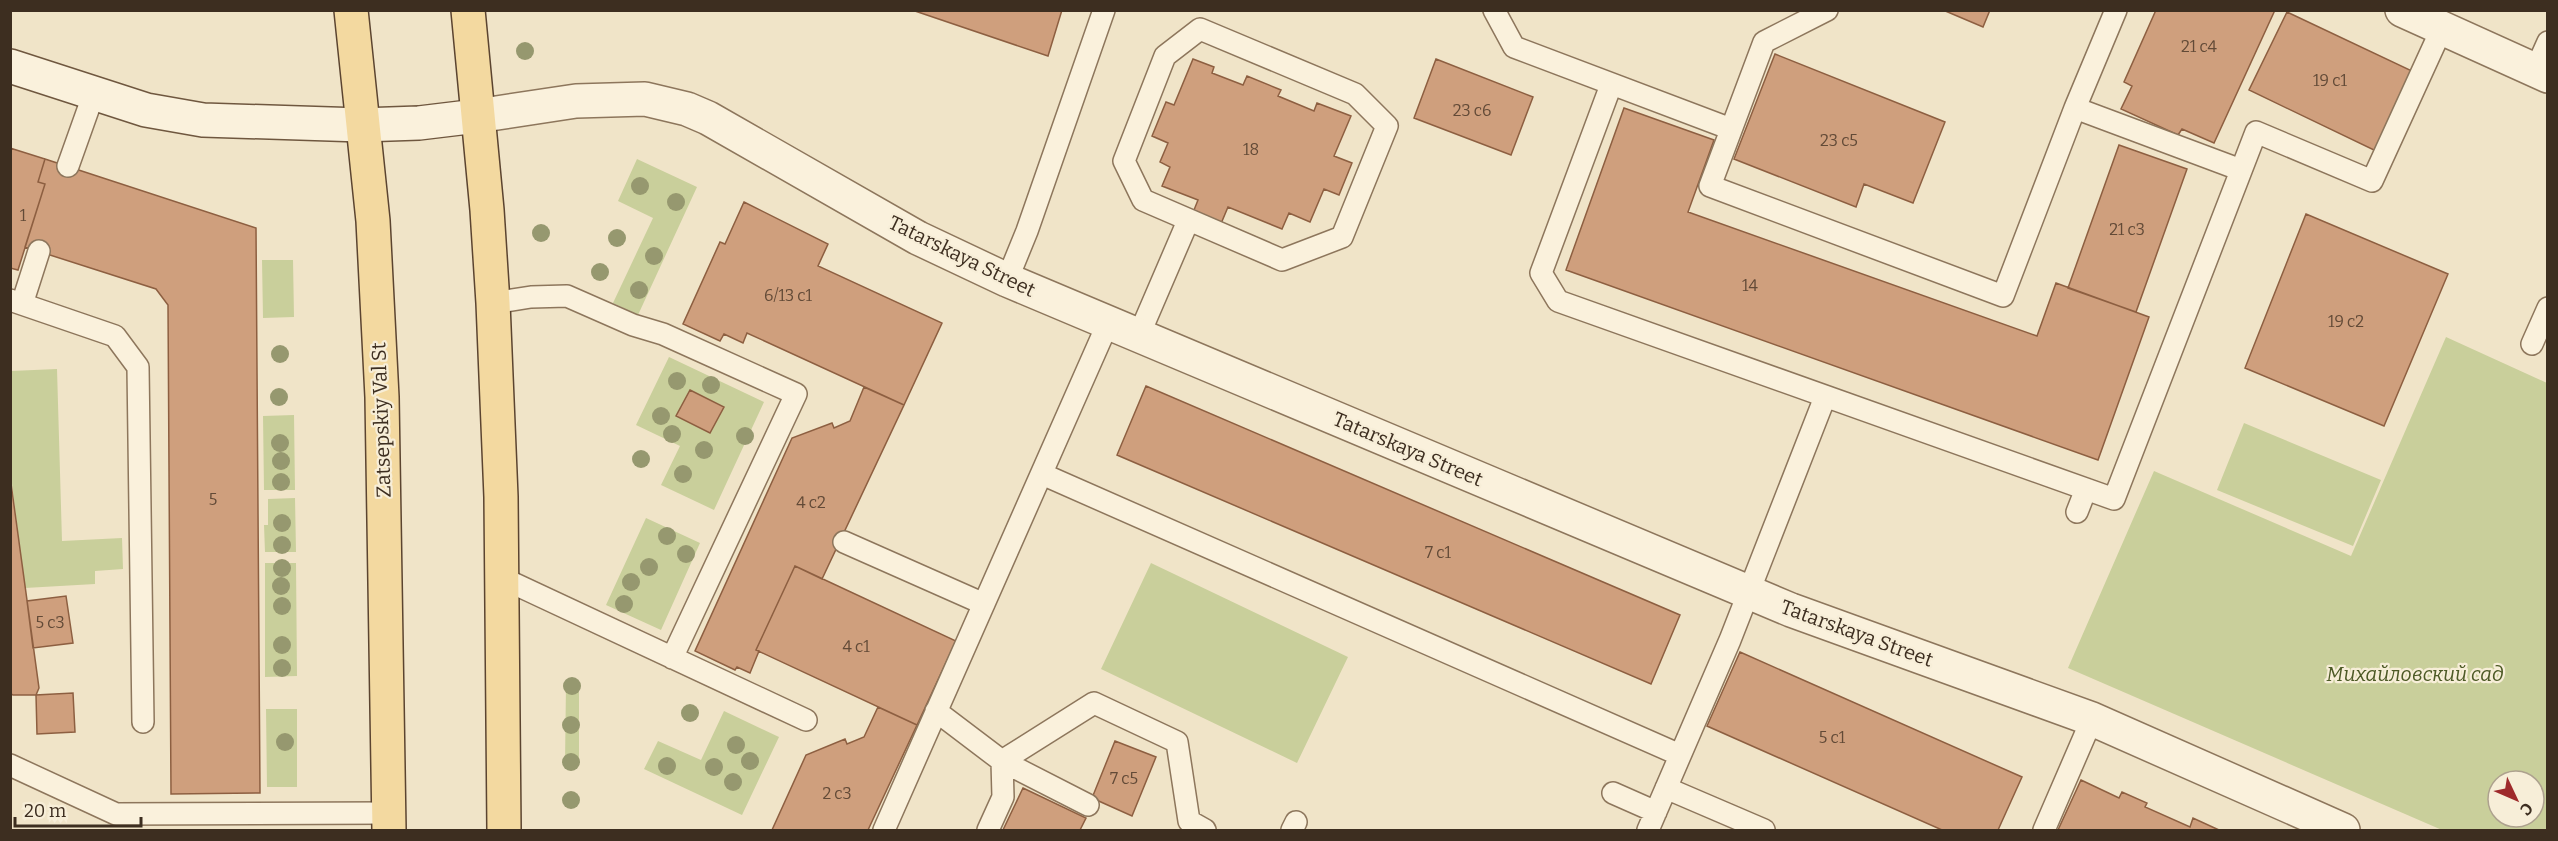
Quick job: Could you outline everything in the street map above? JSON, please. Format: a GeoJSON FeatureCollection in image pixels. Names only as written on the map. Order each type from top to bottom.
{"type":"FeatureCollection","features":[{"type":"Feature","properties":{"kind":"main road","name":"Zatsepskiy Val St"},"geometry":{"type":"LineString","coordinates":[[351,10],[361,125],[373,221],[381,386],[388,822]]}},
{"type":"Feature","properties":{"kind":"main road"},"geometry":{"type":"LineString","coordinates":[[468,10],[488,210],[493,303],[502,578],[504,831]]}},
{"type":"Feature","properties":{"kind":"street"},"geometry":{"type":"LineString","coordinates":[[2402,10],[2442,28],[2543,63]]}},
{"type":"Feature","properties":{"kind":"street","name":"Tatarskaya Street"},"geometry":{"type":"LineString","coordinates":[[10,66],[146,110],[203,120],[361,125],[419,123],[587,101],[645,99],[687,109],[708,118],[918,237],[1007,280],[1791,610],[2092,719],[2343,831]]}},
{"type":"Feature","properties":{"kind":"lane"},"geometry":{"type":"LineString","coordinates":[[1007,280],[1027,231],[1104,10]]}},
{"type":"Feature","properties":{"kind":"lane"},"geometry":{"type":"LineString","coordinates":[[1494,10],[1514,47],[1731,129]]}},
{"type":"Feature","properties":{"kind":"lane"},"geometry":{"type":"LineString","coordinates":[[1827,10],[1764,42],[1710,186],[2003,296],[2075,108],[2116,10]]}},
{"type":"Feature","properties":{"kind":"lane"},"geometry":{"type":"LineString","coordinates":[[1200,28],[1354,94],[1387,126],[1342,237],[1282,260],[1188,221],[1143,200],[1124,161],[1165,56],[1200,28]]}},
{"type":"Feature","properties":{"kind":"lane"},"geometry":{"type":"LineString","coordinates":[[1611,85],[1541,273],[1558,301],[2114,499],[2256,132],[2372,181],[2442,28]]}},
{"type":"Feature","properties":{"kind":"lane"},"geometry":{"type":"LineString","coordinates":[[68,166],[94,93]]}},
{"type":"Feature","properties":{"kind":"lane"},"geometry":{"type":"LineString","coordinates":[[2075,108],[2241,170]]}},
{"type":"Feature","properties":{"kind":"lane"},"geometry":{"type":"LineString","coordinates":[[1139,335],[1188,221]]}},
{"type":"Feature","properties":{"kind":"lane"},"geometry":{"type":"LineString","coordinates":[[39,251],[16,302],[115,336],[138,367],[143,722]]}},
{"type":"Feature","properties":{"kind":"lane"},"geometry":{"type":"LineString","coordinates":[[493,303],[531,297],[567,296],[633,325],[663,334],[796,394],[672,658]]}},
{"type":"Feature","properties":{"kind":"lane"},"geometry":{"type":"LineString","coordinates":[[2532,344],[2547,308]]}},
{"type":"Feature","properties":{"kind":"lane"},"geometry":{"type":"LineString","coordinates":[[884,831],[1108,323]]}},
{"type":"Feature","properties":{"kind":"lane"},"geometry":{"type":"LineString","coordinates":[[1613,794],[1652,821],[1804,468],[1825,397]]}},
{"type":"Feature","properties":{"kind":"lane"},"geometry":{"type":"LineString","coordinates":[[1042,474],[1680,755]]}},
{"type":"Feature","properties":{"kind":"lane"},"geometry":{"type":"LineString","coordinates":[[2077,512],[2086,489]]}},
{"type":"Feature","properties":{"kind":"lane"},"geometry":{"type":"LineString","coordinates":[[844,542],[984,604]]}},
{"type":"Feature","properties":{"kind":"lane"},"geometry":{"type":"LineString","coordinates":[[502,578],[806,720]]}},
{"type":"Feature","properties":{"kind":"lane"},"geometry":{"type":"LineString","coordinates":[[1002,761],[1094,703],[1178,742],[1189,821],[1204,831]]}},
{"type":"Feature","properties":{"kind":"lane"},"geometry":{"type":"LineString","coordinates":[[936,711],[1002,761],[1088,805]]}},
{"type":"Feature","properties":{"kind":"lane"},"geometry":{"type":"LineString","coordinates":[[2044,831],[2092,719]]}},
{"type":"Feature","properties":{"kind":"lane"},"geometry":{"type":"LineString","coordinates":[[988,831],[1003,797],[1002,761]]}},
{"type":"Feature","properties":{"kind":"lane"},"geometry":{"type":"LineString","coordinates":[[10,765],[116,814],[388,822]]}},
{"type":"Feature","properties":{"kind":"lane"},"geometry":{"type":"LineString","coordinates":[[1666,788],[1764,831]]}},
{"type":"Feature","properties":{"kind":"green space"},"geometry":{"type":"Polygon","coordinates":[[[637,159],[697,187],[638,315],[613,303],[653,218],[618,201],[637,159]]]}},
{"type":"Feature","properties":{"kind":"green space"},"geometry":{"type":"Polygon","coordinates":[[[262,260],[293,260],[294,317],[263,318],[262,260]]]}},
{"type":"Feature","properties":{"kind":"green space","name":"Михайловский сад"},"geometry":{"type":"Polygon","coordinates":[[[2446,337],[2547,383],[2547,830],[2442,830],[2068,668],[2154,471],[2351,556],[2446,337]]]}},
{"type":"Feature","properties":{"kind":"green space"},"geometry":{"type":"Polygon","coordinates":[[[669,357],[764,402],[714,510],[661,485],[680,446],[636,425],[669,357]]]}},
{"type":"Feature","properties":{"kind":"green space"},"geometry":{"type":"Polygon","coordinates":[[[57,369],[62,541],[122,538],[123,569],[95,571],[95,584],[25,588],[11,476],[11,371],[57,369]]]}},
{"type":"Feature","properties":{"kind":"green space"},"geometry":{"type":"Polygon","coordinates":[[[294,415],[295,490],[264,490],[263,416],[294,415]]]}},
{"type":"Feature","properties":{"kind":"green space"},"geometry":{"type":"Polygon","coordinates":[[[2244,423],[2381,480],[2353,546],[2217,490],[2244,423]]]}},
{"type":"Feature","properties":{"kind":"green space"},"geometry":{"type":"Polygon","coordinates":[[[295,498],[296,552],[265,552],[264,525],[268,525],[268,499],[295,498]]]}},
{"type":"Feature","properties":{"kind":"green space"},"geometry":{"type":"Polygon","coordinates":[[[646,518],[700,543],[661,630],[606,605],[646,518]]]}},
{"type":"Feature","properties":{"kind":"green space"},"geometry":{"type":"Polygon","coordinates":[[[265,563],[296,563],[297,676],[265,677],[265,563]]]}},
{"type":"Feature","properties":{"kind":"green space"},"geometry":{"type":"Polygon","coordinates":[[[1151,563],[1348,657],[1297,763],[1101,669],[1151,563]]]}},
{"type":"Feature","properties":{"kind":"green space"},"geometry":{"type":"Polygon","coordinates":[[[572,679],[577,681],[579,686],[579,764],[572,769],[567,768],[565,763],[566,684],[572,679]]]}},
{"type":"Feature","properties":{"kind":"green space"},"geometry":{"type":"Polygon","coordinates":[[[266,709],[297,709],[297,787],[267,787],[266,709]]]}},
{"type":"Feature","properties":{"kind":"green space"},"geometry":{"type":"Polygon","coordinates":[[[724,711],[779,737],[742,815],[644,769],[658,741],[701,760],[724,711]]]}},
{"type":"Feature","properties":{"kind":"building"},"geometry":{"type":"Polygon","coordinates":[[[912,10],[1062,10],[1048,56],[912,10]]]}},
{"type":"Feature","properties":{"kind":"building"},"geometry":{"type":"Polygon","coordinates":[[[1943,10],[1990,10],[1983,27],[1943,10]]]}},
{"type":"Feature","properties":{"kind":"building"},"geometry":{"type":"Polygon","coordinates":[[[2156,10],[2275,10],[2214,143],[2182,129],[2178,135],[2121,109],[2132,86],[2124,82],[2156,10]]]}},
{"type":"Feature","properties":{"kind":"building"},"geometry":{"type":"Polygon","coordinates":[[[2287,12],[2412,71],[2376,151],[2249,90],[2287,12]]]}},
{"type":"Feature","properties":{"kind":"building"},"geometry":{"type":"Polygon","coordinates":[[[1775,54],[1945,122],[1913,203],[1864,184],[1856,207],[1734,159],[1775,54]]]}},
{"type":"Feature","properties":{"kind":"building"},"geometry":{"type":"Polygon","coordinates":[[[1193,59],[1214,67],[1212,73],[1243,85],[1247,76],[1281,90],[1278,96],[1314,111],[1317,103],[1351,116],[1334,156],[1352,163],[1339,195],[1324,189],[1310,222],[1289,213],[1282,229],[1228,207],[1220,226],[1192,215],[1198,200],[1162,186],[1170,167],[1160,162],[1168,143],[1152,136],[1166,102],[1174,105],[1193,59]]]}},
{"type":"Feature","properties":{"kind":"building"},"geometry":{"type":"Polygon","coordinates":[[[1436,59],[1533,97],[1511,155],[1414,118],[1436,59]]]}},
{"type":"Feature","properties":{"kind":"building"},"geometry":{"type":"Polygon","coordinates":[[[1624,108],[1714,140],[1688,212],[2037,336],[2056,283],[2149,317],[2098,460],[1566,270],[1624,108]]]}},
{"type":"Feature","properties":{"kind":"building"},"geometry":{"type":"Polygon","coordinates":[[[2119,145],[2187,169],[2136,312],[2068,288],[2119,145]]]}},
{"type":"Feature","properties":{"kind":"building"},"geometry":{"type":"Polygon","coordinates":[[[10,148],[45,159],[38,182],[45,184],[18,270],[10,268],[10,148]]]}},
{"type":"Feature","properties":{"kind":"building"},"geometry":{"type":"Polygon","coordinates":[[[45,159],[256,228],[260,793],[171,794],[168,305],[156,289],[25,247],[45,184],[38,182],[45,159]]]}},
{"type":"Feature","properties":{"kind":"building"},"geometry":{"type":"Polygon","coordinates":[[[744,202],[828,244],[818,266],[942,323],[904,405],[747,333],[743,343],[724,334],[720,341],[683,324],[720,242],[725,244],[744,202]]]}},
{"type":"Feature","properties":{"kind":"building"},"geometry":{"type":"Polygon","coordinates":[[[2306,214],[2448,274],[2384,426],[2245,368],[2306,214]]]}},
{"type":"Feature","properties":{"kind":"building"},"geometry":{"type":"Polygon","coordinates":[[[1146,386],[1680,615],[1651,684],[1117,455],[1146,386]]]}},
{"type":"Feature","properties":{"kind":"building"},"geometry":{"type":"Polygon","coordinates":[[[864,387],[904,405],[822,579],[795,566],[756,650],[759,651],[750,673],[737,667],[735,670],[695,651],[792,438],[832,423],[834,428],[850,421],[864,387]]]}},
{"type":"Feature","properties":{"kind":"building"},"geometry":{"type":"Polygon","coordinates":[[[690,390],[724,407],[710,433],[676,416],[690,390]]]}},
{"type":"Feature","properties":{"kind":"building"},"geometry":{"type":"Polygon","coordinates":[[[10,476],[39,688],[36,695],[10,693],[10,476]]]}},
{"type":"Feature","properties":{"kind":"building"},"geometry":{"type":"Polygon","coordinates":[[[795,566],[956,641],[917,725],[756,650],[795,566]]]}},
{"type":"Feature","properties":{"kind":"building"},"geometry":{"type":"Polygon","coordinates":[[[66,596],[73,643],[33,648],[27,601],[66,596]]]}},
{"type":"Feature","properties":{"kind":"building"},"geometry":{"type":"Polygon","coordinates":[[[1740,652],[2022,777],[1998,830],[1942,830],[1707,726],[1740,652]]]}},
{"type":"Feature","properties":{"kind":"building"},"geometry":{"type":"Polygon","coordinates":[[[73,693],[75,732],[37,734],[36,695],[73,693]]]}},
{"type":"Feature","properties":{"kind":"building"},"geometry":{"type":"Polygon","coordinates":[[[878,707],[917,725],[868,830],[772,830],[806,755],[845,739],[847,744],[864,737],[878,707]]]}},
{"type":"Feature","properties":{"kind":"building"},"geometry":{"type":"Polygon","coordinates":[[[1115,741],[1156,757],[1132,816],[1092,798],[1115,741]]]}},
{"type":"Feature","properties":{"kind":"building"},"geometry":{"type":"Polygon","coordinates":[[[2081,780],[2119,798],[2122,792],[2147,803],[2145,807],[2190,827],[2193,818],[2219,830],[2058,830],[2081,780]]]}},
{"type":"Feature","properties":{"kind":"building"},"geometry":{"type":"Polygon","coordinates":[[[1023,788],[1086,818],[1080,830],[1003,830],[1023,788]]]}}]}
